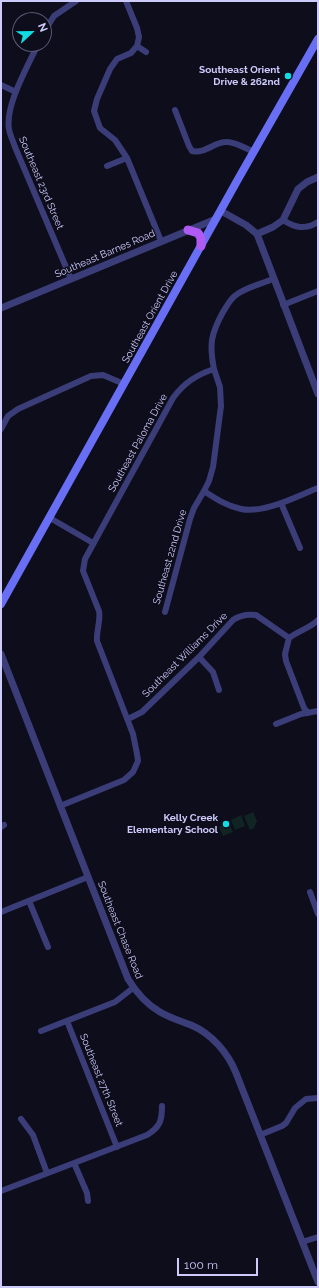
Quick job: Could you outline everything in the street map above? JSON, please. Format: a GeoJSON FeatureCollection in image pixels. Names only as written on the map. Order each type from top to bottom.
{"type":"FeatureCollection","features":[{"type":"Feature","properties":{"kind":"main road","name":"Southeast Orient Drive"},"geometry":{"type":"LineString","coordinates":[[1,604],[318,39]]}},
{"type":"Feature","properties":{"kind":"main road"},"geometry":{"type":"LineString","coordinates":[[188,230],[198,233],[201,238],[201,246]]}},
{"type":"Feature","properties":{"kind":"street"},"geometry":{"type":"LineString","coordinates":[[52,19],[54,16],[76,1]]}},
{"type":"Feature","properties":{"kind":"street"},"geometry":{"type":"LineString","coordinates":[[126,1],[137,28],[137,46],[131,53],[117,60],[110,69],[97,99],[94,111],[100,128],[115,140],[127,158],[161,241]]}},
{"type":"Feature","properties":{"kind":"street"},"geometry":{"type":"LineString","coordinates":[[137,46],[146,52]]}},
{"type":"Feature","properties":{"kind":"street","name":"Southeast 23rd Street"},"geometry":{"type":"LineString","coordinates":[[34,52],[12,101],[9,114],[9,128],[71,279]]}},
{"type":"Feature","properties":{"kind":"street"},"geometry":{"type":"LineString","coordinates":[[1,85],[16,92]]}},
{"type":"Feature","properties":{"kind":"street"},"geometry":{"type":"LineString","coordinates":[[175,110],[192,150],[201,151],[226,142],[254,152]]}},
{"type":"Feature","properties":{"kind":"street"},"geometry":{"type":"LineString","coordinates":[[226,133],[226,142]]}},
{"type":"Feature","properties":{"kind":"street"},"geometry":{"type":"LineString","coordinates":[[106,166],[127,158]]}},
{"type":"Feature","properties":{"kind":"street"},"geometry":{"type":"LineString","coordinates":[[257,234],[284,220],[296,192],[307,182],[318,177]]}},
{"type":"Feature","properties":{"kind":"street"},"geometry":{"type":"LineString","coordinates":[[221,211],[246,225],[257,234],[318,394]]}},
{"type":"Feature","properties":{"kind":"street","name":"Southeast Barnes Road"},"geometry":{"type":"LineString","coordinates":[[1,308],[216,219]]}},
{"type":"Feature","properties":{"kind":"street"},"geometry":{"type":"LineString","coordinates":[[284,220],[292,226],[300,227],[311,226],[318,222]]}},
{"type":"Feature","properties":{"kind":"street"},"geometry":{"type":"LineString","coordinates":[[214,369],[211,357],[211,343],[214,329],[230,300],[240,292],[273,279]]}},
{"type":"Feature","properties":{"kind":"street"},"geometry":{"type":"LineString","coordinates":[[283,305],[318,291]]}},
{"type":"Feature","properties":{"kind":"street","name":"Southeast 22nd Drive"},"geometry":{"type":"LineString","coordinates":[[165,612],[190,518],[209,481],[212,467],[222,406],[220,386],[214,369]]}},
{"type":"Feature","properties":{"kind":"street","name":"Southeast Paloma Drive"},"geometry":{"type":"LineString","coordinates":[[128,719],[97,641],[96,633],[100,617],[83,571],[85,559],[173,398],[190,379],[214,369]]}},
{"type":"Feature","properties":{"kind":"street"},"geometry":{"type":"LineString","coordinates":[[1,429],[8,416],[18,409],[91,376],[103,375],[124,384]]}},
{"type":"Feature","properties":{"kind":"street"},"geometry":{"type":"LineString","coordinates":[[204,492],[225,504],[242,509],[260,509],[318,488]]}},
{"type":"Feature","properties":{"kind":"street"},"geometry":{"type":"LineString","coordinates":[[281,502],[300,548]]}},
{"type":"Feature","properties":{"kind":"street"},"geometry":{"type":"LineString","coordinates":[[50,518],[94,543]]}},
{"type":"Feature","properties":{"kind":"street","name":"Southeast Williams Drive"},"geometry":{"type":"LineString","coordinates":[[128,719],[142,712],[199,657],[238,616],[250,614],[256,615],[288,638]]}},
{"type":"Feature","properties":{"kind":"street"},"geometry":{"type":"LineString","coordinates":[[308,713],[304,708],[286,661],[285,654],[288,638],[296,632],[314,624],[318,620]]}},
{"type":"Feature","properties":{"kind":"street","name":"Southeast Chase Road"},"geometry":{"type":"LineString","coordinates":[[1,654],[124,970],[133,988],[154,1008],[166,1015],[199,1029],[209,1036],[229,1058],[318,1282]]}},
{"type":"Feature","properties":{"kind":"street"},"geometry":{"type":"LineString","coordinates":[[199,657],[213,672],[219,690]]}},
{"type":"Feature","properties":{"kind":"street"},"geometry":{"type":"LineString","coordinates":[[276,724],[301,714],[318,711]]}},
{"type":"Feature","properties":{"kind":"street"},"geometry":{"type":"LineString","coordinates":[[60,806],[124,780],[133,772],[138,761],[138,754],[128,719]]}},
{"type":"Feature","properties":{"kind":"street"},"geometry":{"type":"LineString","coordinates":[[1,912],[88,877]]}},
{"type":"Feature","properties":{"kind":"street"},"geometry":{"type":"LineString","coordinates":[[310,892],[318,914]]}},
{"type":"Feature","properties":{"kind":"street"},"geometry":{"type":"LineString","coordinates":[[29,901],[48,947]]}},
{"type":"Feature","properties":{"kind":"street"},"geometry":{"type":"LineString","coordinates":[[41,1032],[115,1002],[133,988]]}},
{"type":"Feature","properties":{"kind":"street","name":"Southeast 27th Street"},"geometry":{"type":"LineString","coordinates":[[67,1021],[117,1146]]}},
{"type":"Feature","properties":{"kind":"street"},"geometry":{"type":"LineString","coordinates":[[260,1135],[286,1123],[295,1108],[306,1099],[318,1098]]}},
{"type":"Feature","properties":{"kind":"street"},"geometry":{"type":"LineString","coordinates":[[1,1191],[147,1135],[160,1123],[162,1117],[162,1106]]}},
{"type":"Feature","properties":{"kind":"street"},"geometry":{"type":"LineString","coordinates":[[21,1119],[33,1135],[47,1173]]}},
{"type":"Feature","properties":{"kind":"street"},"geometry":{"type":"LineString","coordinates":[[74,1163],[87,1193],[88,1201]]}},
{"type":"Feature","properties":{"kind":"street"},"geometry":{"type":"LineString","coordinates":[[302,1242],[318,1237]]}},
{"type":"Feature","properties":{"kind":"green space"},"geometry":{"type":"Polygon","coordinates":[[[253,812],[257,821],[254,828],[250,830],[244,816],[253,812]]]}},
{"type":"Feature","properties":{"kind":"green space"},"geometry":{"type":"Polygon","coordinates":[[[241,815],[245,826],[235,830],[231,820],[241,815]]]}},
{"type":"Feature","properties":{"kind":"green space"},"geometry":{"type":"Polygon","coordinates":[[[229,823],[233,832],[223,836],[219,827],[229,823]]]}},
{"type":"Feature","properties":{"kind":"place","name":"Southeast Orient Drive & 262nd"},"geometry":{"type":"Point","coordinates":[288,76]}},
{"type":"Feature","properties":{"kind":"place","name":"Kelly Creek Elementary School"},"geometry":{"type":"Point","coordinates":[226,824]}}]}
